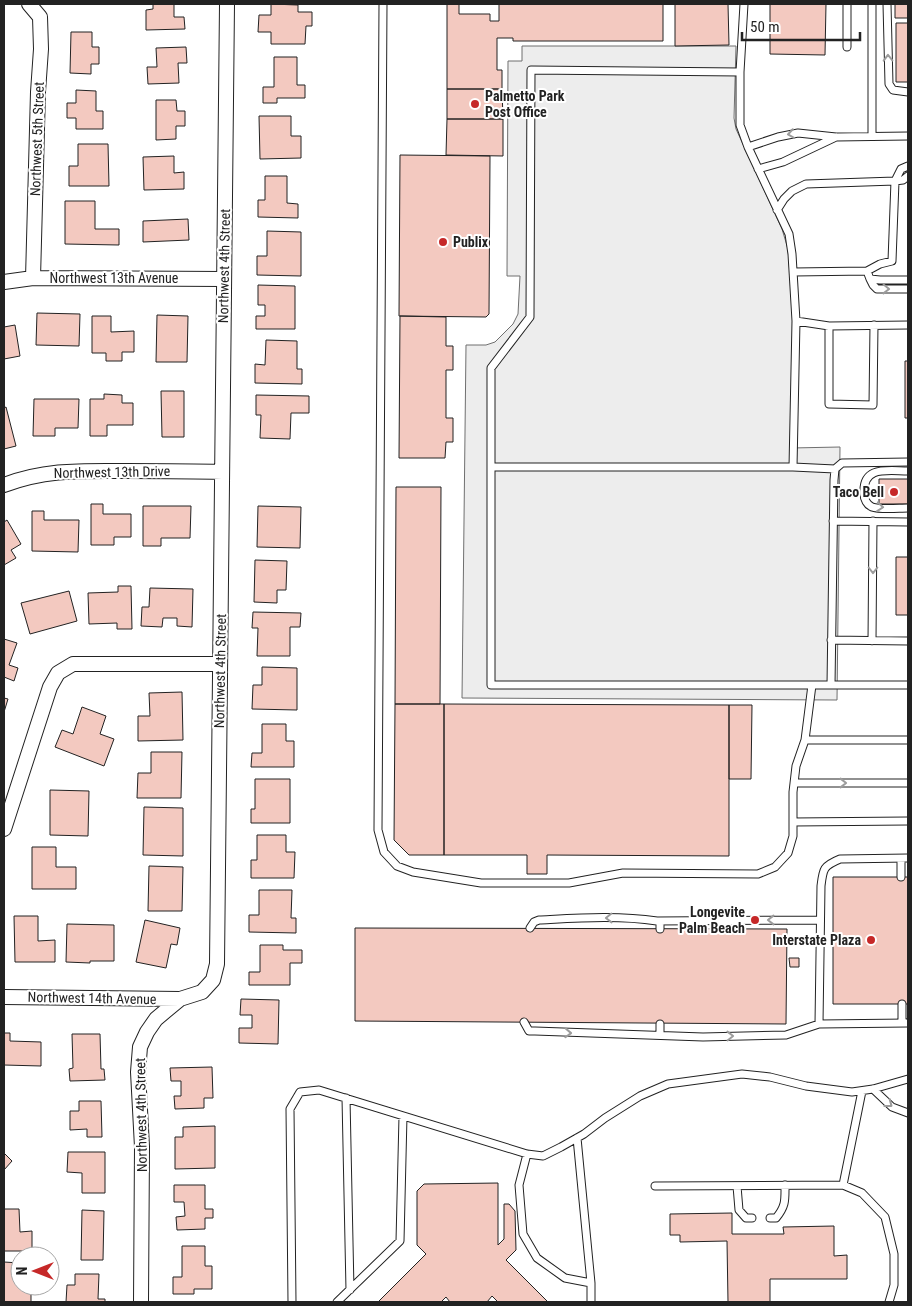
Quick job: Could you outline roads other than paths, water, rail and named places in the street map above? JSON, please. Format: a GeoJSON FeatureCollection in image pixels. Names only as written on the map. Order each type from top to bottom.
{"type":"FeatureCollection","features":[{"type":"Feature","properties":{"kind":"street","name":"Northwest 5th Street"},"geometry":{"type":"LineString","coordinates":[[30,4],[40,17],[41,49],[33,278]]}},
{"type":"Feature","properties":{"kind":"street","name":"Northwest 4th Street"},"geometry":{"type":"LineString","coordinates":[[141,1302],[142,1147],[138,1072],[140,1047],[156,1019],[180,1000],[202,992],[213,980],[216,964],[227,4]]}},
{"type":"Feature","properties":{"kind":"street","name":"Northwest 13th Avenue"},"geometry":{"type":"LineString","coordinates":[[4,282],[33,278],[224,279]]}},
{"type":"Feature","properties":{"kind":"street","name":"Northwest 13th Drive"},"geometry":{"type":"LineString","coordinates":[[4,485],[15,480],[72,470],[222,472]]}},
{"type":"Feature","properties":{"kind":"street"},"geometry":{"type":"LineString","coordinates":[[4,829],[50,687],[58,673],[73,664],[220,664]]}},
{"type":"Feature","properties":{"kind":"street","name":"Northwest 14th Avenue"},"geometry":{"type":"LineString","coordinates":[[4,997],[180,1000]]}},
{"type":"Feature","properties":{"kind":"lane"},"geometry":{"type":"LineString","coordinates":[[383,4],[378,830],[384,852],[397,866],[413,872],[481,883],[569,883],[623,872],[758,874],[775,867],[788,853],[793,836],[796,766],[806,740],[812,685]]}},
{"type":"Feature","properties":{"kind":"lane"},"geometry":{"type":"LineString","coordinates":[[744,4],[740,72],[740,124],[742,135],[789,234],[794,272],[796,321],[793,466]]}},
{"type":"Feature","properties":{"kind":"lane"},"geometry":{"type":"LineString","coordinates":[[847,4],[847,47]]}},
{"type":"Feature","properties":{"kind":"lane"},"geometry":{"type":"LineString","coordinates":[[872,4],[872,136]]}},
{"type":"Feature","properties":{"kind":"lane"},"geometry":{"type":"LineString","coordinates":[[888,4],[889,84],[893,90],[908,92]]}},
{"type":"Feature","properties":{"kind":"lane"},"geometry":{"type":"LineString","coordinates":[[740,72],[532,70],[530,317],[491,368],[491,685],[908,685]]}},
{"type":"Feature","properties":{"kind":"lane"},"geometry":{"type":"LineString","coordinates":[[748,147],[778,137],[798,133],[836,137],[908,136]]}},
{"type":"Feature","properties":{"kind":"lane"},"geometry":{"type":"LineString","coordinates":[[758,169],[783,162],[836,137]]}},
{"type":"Feature","properties":{"kind":"lane"},"geometry":{"type":"LineString","coordinates":[[868,275],[880,264],[892,261],[895,181],[901,169],[908,166]]}},
{"type":"Feature","properties":{"kind":"lane"},"geometry":{"type":"LineString","coordinates":[[777,210],[792,191],[806,184],[895,181],[903,180],[908,176]]}},
{"type":"Feature","properties":{"kind":"lane"},"geometry":{"type":"LineString","coordinates":[[794,272],[868,275],[880,280],[908,280]]}},
{"type":"Feature","properties":{"kind":"lane"},"geometry":{"type":"LineString","coordinates":[[868,275],[876,289],[908,289]]}},
{"type":"Feature","properties":{"kind":"lane"},"geometry":{"type":"LineString","coordinates":[[796,321],[829,326],[908,325]]}},
{"type":"Feature","properties":{"kind":"lane"},"geometry":{"type":"LineString","coordinates":[[829,326],[829,404],[873,405],[874,325]]}},
{"type":"Feature","properties":{"kind":"lane"},"geometry":{"type":"LineString","coordinates":[[831,685],[835,469],[842,462],[908,462]]}},
{"type":"Feature","properties":{"kind":"lane"},"geometry":{"type":"LineString","coordinates":[[491,467],[793,466],[835,469]]}},
{"type":"Feature","properties":{"kind":"lane"},"geometry":{"type":"LineString","coordinates":[[908,471],[876,471],[870,475],[864,486],[864,497],[868,504],[874,508],[908,508]]}},
{"type":"Feature","properties":{"kind":"lane"},"geometry":{"type":"LineString","coordinates":[[833,521],[908,522]]}},
{"type":"Feature","properties":{"kind":"lane"},"geometry":{"type":"LineString","coordinates":[[872,641],[873,522]]}},
{"type":"Feature","properties":{"kind":"lane"},"geometry":{"type":"LineString","coordinates":[[831,640],[908,641]]}},
{"type":"Feature","properties":{"kind":"lane"},"geometry":{"type":"LineString","coordinates":[[806,740],[908,740]]}},
{"type":"Feature","properties":{"kind":"lane"},"geometry":{"type":"LineString","coordinates":[[794,783],[908,783]]}},
{"type":"Feature","properties":{"kind":"lane"},"geometry":{"type":"LineString","coordinates":[[793,822],[908,821]]}},
{"type":"Feature","properties":{"kind":"lane"},"geometry":{"type":"LineString","coordinates":[[819,1024],[822,871],[830,863],[840,859],[905,858],[902,877]]}},
{"type":"Feature","properties":{"kind":"lane"},"geometry":{"type":"LineString","coordinates":[[530,928],[534,922],[539,920],[636,918],[660,925],[820,920]]}},
{"type":"Feature","properties":{"kind":"lane"},"geometry":{"type":"LineString","coordinates":[[524,1022],[529,1030],[535,1032],[704,1037],[786,1035],[819,1024],[905,1023],[902,1004]]}},
{"type":"Feature","properties":{"kind":"lane"},"geometry":{"type":"LineString","coordinates":[[660,1024],[660,1035]]}},
{"type":"Feature","properties":{"kind":"lane"},"geometry":{"type":"LineString","coordinates":[[292,1302],[290,1109],[300,1092],[319,1090],[527,1154],[543,1156],[584,1134],[640,1096],[668,1084],[742,1074],[770,1077],[827,1090],[852,1092],[873,1090],[908,1079]]}},
{"type":"Feature","properties":{"kind":"lane"},"geometry":{"type":"LineString","coordinates":[[873,1090],[892,1108],[908,1113]]}},
{"type":"Feature","properties":{"kind":"lane"},"geometry":{"type":"LineString","coordinates":[[842,1185],[862,1091]]}},
{"type":"Feature","properties":{"kind":"lane"},"geometry":{"type":"LineString","coordinates":[[346,1098],[350,1290]]}},
{"type":"Feature","properties":{"kind":"lane"},"geometry":{"type":"LineString","coordinates":[[337,1302],[400,1241],[403,1116]]}},
{"type":"Feature","properties":{"kind":"lane"},"geometry":{"type":"LineString","coordinates":[[577,1138],[591,1284],[591,1302]]}},
{"type":"Feature","properties":{"kind":"lane"},"geometry":{"type":"LineString","coordinates":[[527,1154],[519,1185],[523,1234],[537,1258],[566,1278],[591,1284]]}},
{"type":"Feature","properties":{"kind":"lane"},"geometry":{"type":"LineString","coordinates":[[770,1218],[776,1218],[782,1211],[785,1201],[785,1185]]}},
{"type":"Feature","properties":{"kind":"lane"},"geometry":{"type":"LineString","coordinates":[[656,1186],[842,1185],[862,1193],[885,1217],[894,1254],[894,1285],[889,1302]]}},
{"type":"Feature","properties":{"kind":"lane"},"geometry":{"type":"LineString","coordinates":[[738,1186],[739,1210],[746,1218],[752,1218]]}},
{"type":"Feature","properties":{"kind":"place","name":"Palmetto Park Post Office"},"geometry":{"type":"Point","coordinates":[475,104]}},
{"type":"Feature","properties":{"kind":"place","name":"Publix"},"geometry":{"type":"Point","coordinates":[443,242]}},
{"type":"Feature","properties":{"kind":"place","name":"Taco Bell"},"geometry":{"type":"Point","coordinates":[894,492]}},
{"type":"Feature","properties":{"kind":"place","name":"Longevite Palm Beach"},"geometry":{"type":"Point","coordinates":[755,920]}},
{"type":"Feature","properties":{"kind":"place","name":"Interstate Plaza"},"geometry":{"type":"Point","coordinates":[871,940]}}]}
